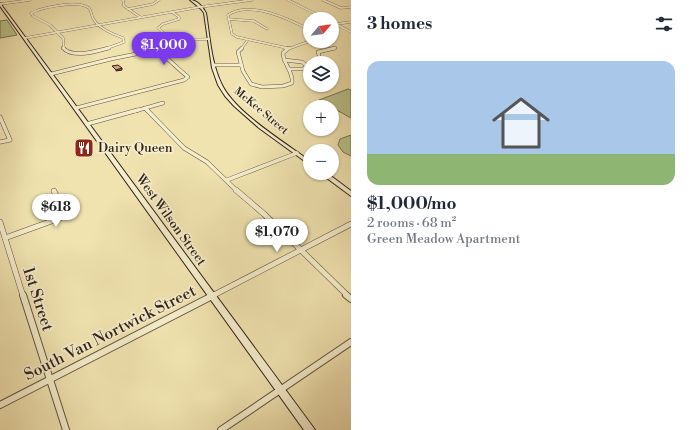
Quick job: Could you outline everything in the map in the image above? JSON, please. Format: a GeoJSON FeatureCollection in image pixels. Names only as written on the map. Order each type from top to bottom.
{"type":"FeatureCollection","features":[{"type":"Feature","properties":{"kind":"main road"},"geometry":{"type":"LineString","coordinates":[[190,0],[200,7]]}},
{"type":"Feature","properties":{"kind":"main road","name":"West Wilson Street"},"geometry":{"type":"LineString","coordinates":[[0,4],[211,296],[310,430]]}},
{"type":"Feature","properties":{"kind":"main road","name":"McKee Street"},"geometry":{"type":"LineString","coordinates":[[200,7],[205,13],[214,65],[220,87],[229,99],[249,117],[303,158]]}},
{"type":"Feature","properties":{"kind":"main road"},"geometry":{"type":"LineString","coordinates":[[332,180],[351,194]]}},
{"type":"Feature","properties":{"kind":"street"},"geometry":{"type":"LineString","coordinates":[[0,4],[30,0]]}},
{"type":"Feature","properties":{"kind":"street"},"geometry":{"type":"LineString","coordinates":[[123,0],[124,6],[140,17]]}},
{"type":"Feature","properties":{"kind":"street"},"geometry":{"type":"LineString","coordinates":[[128,9],[153,4],[159,0]]}},
{"type":"Feature","properties":{"kind":"street"},"geometry":{"type":"LineString","coordinates":[[25,38],[140,17],[252,0]]}},
{"type":"Feature","properties":{"kind":"street"},"geometry":{"type":"LineString","coordinates":[[288,0],[312,12]]}},
{"type":"Feature","properties":{"kind":"street"},"geometry":{"type":"LineString","coordinates":[[323,0],[342,8],[351,7]]}},
{"type":"Feature","properties":{"kind":"street"},"geometry":{"type":"LineString","coordinates":[[78,4],[90,10],[93,18],[99,24],[109,32],[123,38],[124,42],[117,46],[75,53],[64,49],[64,40],[50,25],[32,15],[34,11],[45,8],[78,4]]}},
{"type":"Feature","properties":{"kind":"street"},"geometry":{"type":"LineString","coordinates":[[226,11],[230,12],[251,8],[264,8],[274,11],[303,26]]}},
{"type":"Feature","properties":{"kind":"street"},"geometry":{"type":"LineString","coordinates":[[172,12],[179,17],[179,19],[164,24],[158,28],[166,35],[179,38],[209,39]]}},
{"type":"Feature","properties":{"kind":"street"},"geometry":{"type":"LineString","coordinates":[[230,12],[228,14],[228,19],[234,36],[247,41],[287,48],[303,43]]}},
{"type":"Feature","properties":{"kind":"street"},"geometry":{"type":"LineString","coordinates":[[228,19],[255,21],[261,23],[267,29]]}},
{"type":"Feature","properties":{"kind":"street"},"geometry":{"type":"LineString","coordinates":[[339,24],[351,22]]}},
{"type":"Feature","properties":{"kind":"street"},"geometry":{"type":"LineString","coordinates":[[339,26],[351,32]]}},
{"type":"Feature","properties":{"kind":"street"},"geometry":{"type":"LineString","coordinates":[[247,41],[238,52],[241,65],[247,81],[252,85],[262,87],[287,85],[292,83],[294,80],[284,60],[283,53],[287,48]]}},
{"type":"Feature","properties":{"kind":"street"},"geometry":{"type":"LineString","coordinates":[[319,55],[318,52],[334,48]]}},
{"type":"Feature","properties":{"kind":"street"},"geometry":{"type":"LineString","coordinates":[[51,74],[111,59],[156,50],[167,57],[170,62],[188,77],[184,80],[76,108]]}},
{"type":"Feature","properties":{"kind":"street"},"geometry":{"type":"LineString","coordinates":[[284,60],[297,61],[307,66],[303,69],[289,70]]}},
{"type":"Feature","properties":{"kind":"street"},"geometry":{"type":"LineString","coordinates":[[214,65],[241,65]]}},
{"type":"Feature","properties":{"kind":"street"},"geometry":{"type":"LineString","coordinates":[[88,124],[163,103]]}},
{"type":"Feature","properties":{"kind":"street"},"geometry":{"type":"LineString","coordinates":[[145,108],[184,148],[208,162],[351,299]]}},
{"type":"Feature","properties":{"kind":"street"},"geometry":{"type":"LineString","coordinates":[[0,117],[10,140],[0,142]]}},
{"type":"Feature","properties":{"kind":"street"},"geometry":{"type":"LineString","coordinates":[[227,180],[297,153]]}},
{"type":"Feature","properties":{"kind":"street"},"geometry":{"type":"LineString","coordinates":[[5,238],[60,218],[64,211],[54,192]]}},
{"type":"Feature","properties":{"kind":"street","name":"1st Street"},"geometry":{"type":"LineString","coordinates":[[0,222],[66,430]]}},
{"type":"Feature","properties":{"kind":"street","name":"South Van Nortwick Street"},"geometry":{"type":"LineString","coordinates":[[0,405],[351,224]]}},
{"type":"Feature","properties":{"kind":"street"},"geometry":{"type":"LineString","coordinates":[[221,430],[351,342]]}},
{"type":"Feature","properties":{"kind":"green space"},"geometry":{"type":"Polygon","coordinates":[[[7,20],[17,35],[0,38],[0,21],[7,20]]]}},
{"type":"Feature","properties":{"kind":"green space"},"geometry":{"type":"Polygon","coordinates":[[[348,89],[351,90],[351,118],[339,111],[339,100],[319,100],[348,89]]]}},
{"type":"Feature","properties":{"kind":"green space"},"geometry":{"type":"Polygon","coordinates":[[[351,135],[351,156],[343,152],[339,146],[340,139],[351,135]]]}},
{"type":"Feature","properties":{"kind":"building"},"geometry":{"type":"Polygon","coordinates":[[[118,65],[122,68],[116,70],[112,66],[118,65]]]}},
{"type":"Feature","properties":{"kind":"place","name":"Dairy Queen"},"geometry":{"type":"Point","coordinates":[84,148]}}]}
